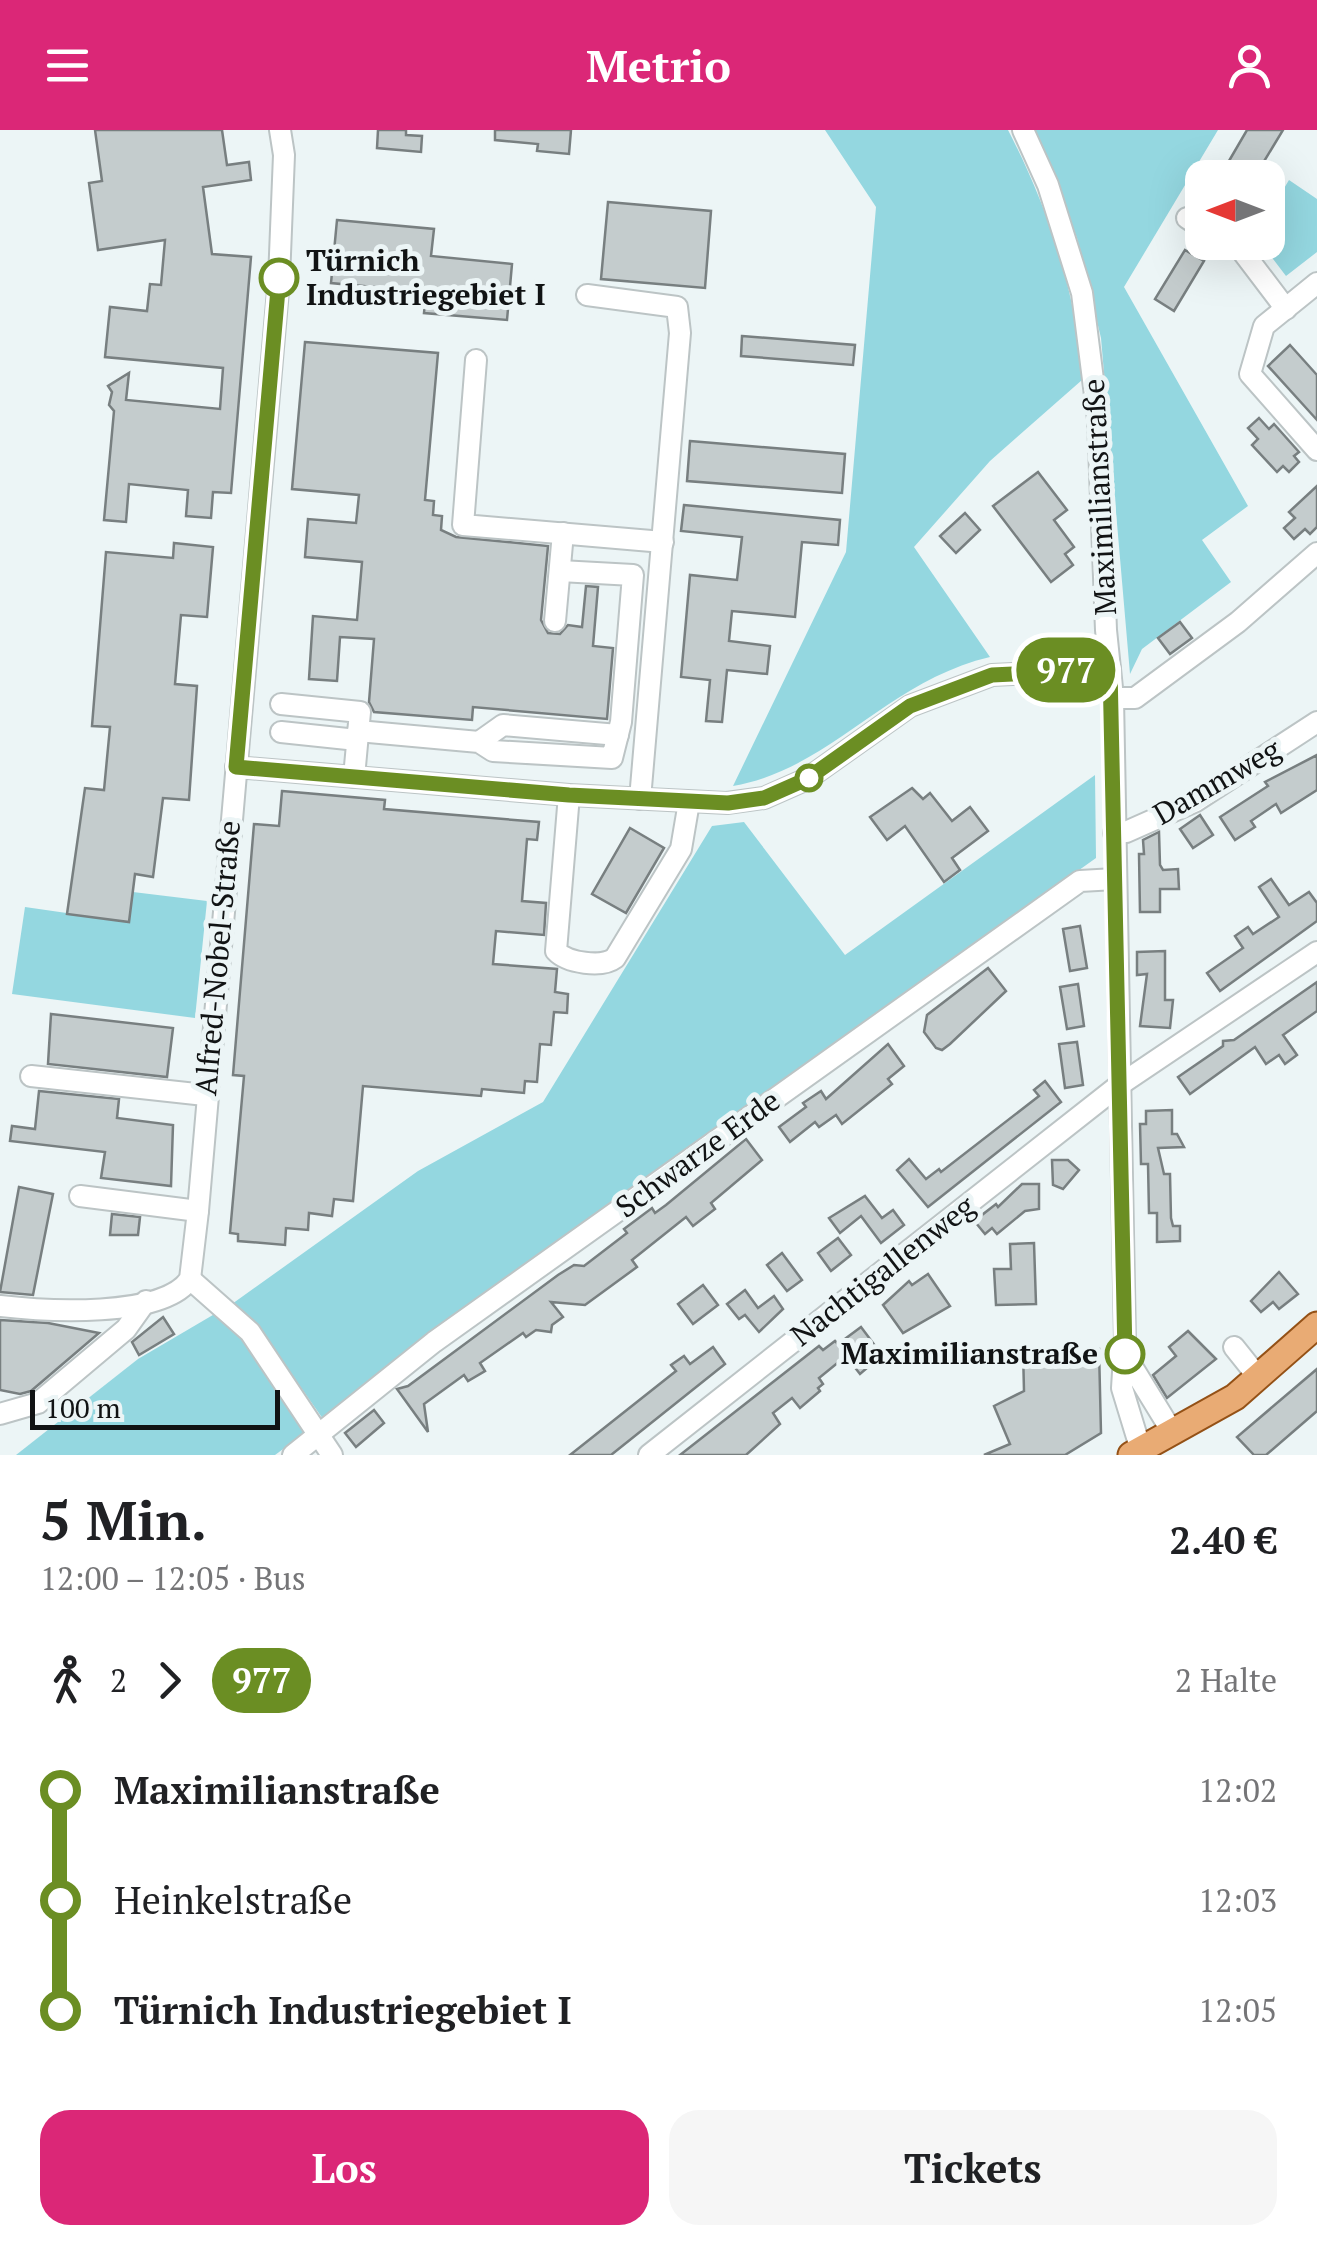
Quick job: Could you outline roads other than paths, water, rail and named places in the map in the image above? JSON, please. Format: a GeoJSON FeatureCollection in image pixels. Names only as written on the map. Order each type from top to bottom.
{"type":"FeatureCollection","features":[{"type":"Feature","properties":{"kind":"main road"},"geometry":{"type":"LineString","coordinates":[[1135,1451],[1212,1411],[1317,1325]]}},
{"type":"Feature","properties":{"kind":"street","name":"Alfred-Nobel-Straße"},"geometry":{"type":"LineString","coordinates":[[190,1280],[206,1146],[202,1128],[279,278],[284,155],[280,130]]}},
{"type":"Feature","properties":{"kind":"street","name":"Maximilianstraße"},"geometry":{"type":"LineString","coordinates":[[1023,130],[1067,240],[1092,348],[1113,698],[1125,1355],[1122,1388],[1135,1451]]}},
{"type":"Feature","properties":{"kind":"street"},"geometry":{"type":"LineString","coordinates":[[1248,260],[1286,309]]}},
{"type":"Feature","properties":{"kind":"street"},"geometry":{"type":"LineString","coordinates":[[1317,283],[1264,326],[1250,374],[1317,450]]}},
{"type":"Feature","properties":{"kind":"street"},"geometry":{"type":"LineString","coordinates":[[586,295],[677,308],[680,334],[640,799]]}},
{"type":"Feature","properties":{"kind":"street"},"geometry":{"type":"LineString","coordinates":[[476,360],[462,525],[663,539]]}},
{"type":"Feature","properties":{"kind":"street"},"geometry":{"type":"LineString","coordinates":[[555,621],[563,534]]}},
{"type":"Feature","properties":{"kind":"street"},"geometry":{"type":"LineString","coordinates":[[1113,698],[1135,698],[1238,622],[1317,553]]}},
{"type":"Feature","properties":{"kind":"street"},"geometry":{"type":"LineString","coordinates":[[280,732],[480,742],[493,751],[612,758],[618,735],[634,575],[560,571]]}},
{"type":"Feature","properties":{"kind":"street"},"geometry":{"type":"LineString","coordinates":[[236,767],[569,795],[689,802],[764,798],[807,779],[910,706],[992,675],[1110,669]]}},
{"type":"Feature","properties":{"kind":"street"},"geometry":{"type":"LineString","coordinates":[[282,704],[360,712],[354,777]]}},
{"type":"Feature","properties":{"kind":"street","name":"Dammweg"},"geometry":{"type":"LineString","coordinates":[[1114,833],[1126,832],[1196,801],[1317,722]]}},
{"type":"Feature","properties":{"kind":"street"},"geometry":{"type":"LineString","coordinates":[[569,795],[556,951],[562,958],[606,964],[616,958],[681,849],[689,802]]}},
{"type":"Feature","properties":{"kind":"street","name":"Schwarze Erde"},"geometry":{"type":"LineString","coordinates":[[292,1455],[434,1342],[1080,881],[1115,879]]}},
{"type":"Feature","properties":{"kind":"street","name":"Nachtigallenweg"},"geometry":{"type":"LineString","coordinates":[[649,1455],[1118,1086],[1317,952]]}},
{"type":"Feature","properties":{"kind":"street"},"geometry":{"type":"LineString","coordinates":[[32,1076],[206,1095]]}},
{"type":"Feature","properties":{"kind":"street"},"geometry":{"type":"LineString","coordinates":[[80,1196],[198,1211]]}},
{"type":"Feature","properties":{"kind":"street"},"geometry":{"type":"LineString","coordinates":[[0,1306],[62,1314],[172,1296],[190,1280],[250,1332],[332,1455]]}},
{"type":"Feature","properties":{"kind":"street"},"geometry":{"type":"LineString","coordinates":[[0,1414],[38,1403],[126,1329],[146,1301]]}},
{"type":"Feature","properties":{"kind":"street"},"geometry":{"type":"LineString","coordinates":[[1234,1346],[1258,1377]]}},
{"type":"Feature","properties":{"kind":"street"},"geometry":{"type":"LineString","coordinates":[[1125,1355],[1171,1430]]}},
{"type":"Feature","properties":{"kind":"place","name":"Türnich Industriegebiet I"},"geometry":{"type":"Point","coordinates":[279,278]}},
{"type":"Feature","properties":{"kind":"place","name":"Maximilianstraße"},"geometry":{"type":"Point","coordinates":[1125,1354]}}]}
